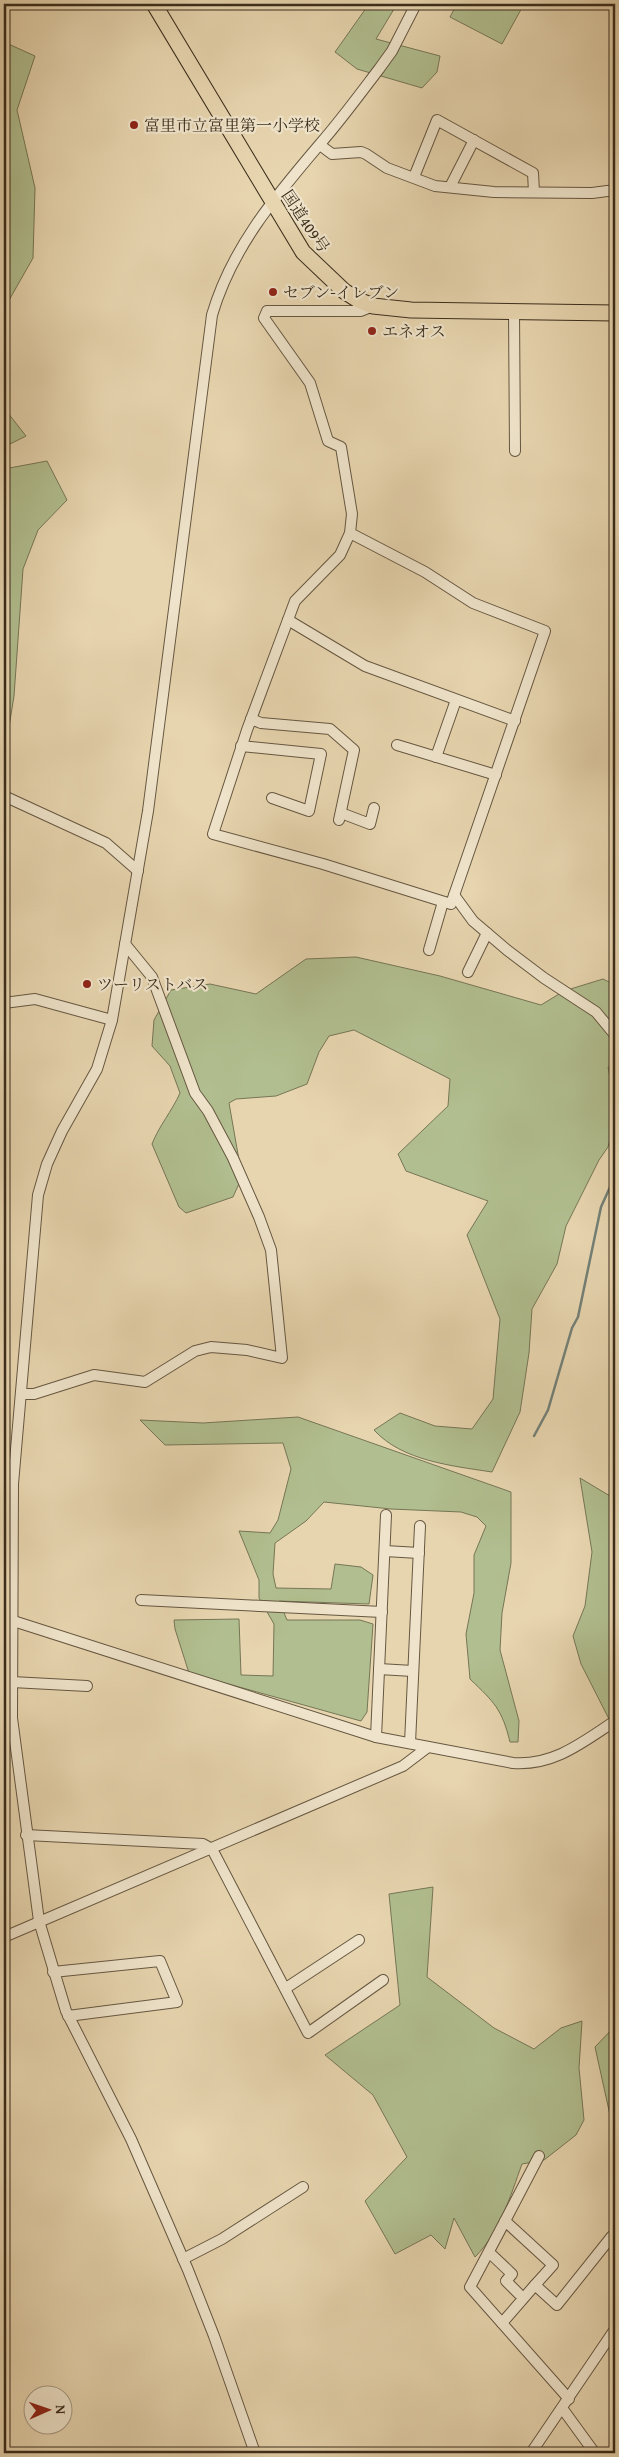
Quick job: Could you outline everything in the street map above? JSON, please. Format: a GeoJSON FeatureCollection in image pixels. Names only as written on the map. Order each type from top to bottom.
{"type":"FeatureCollection","features":[{"type":"Feature","properties":{"kind":"highway","name":"国道409号"},"geometry":{"type":"LineString","coordinates":[[160,6],[303,252],[344,291],[358,300],[373,306],[411,310],[615,313]]}},
{"type":"Feature","properties":{"kind":"street"},"geometry":{"type":"LineString","coordinates":[[255,2453],[214,2336],[183,2259],[131,2139],[68,2016],[52,1972],[39,1921],[15,1752],[8,1619],[13,1484],[38,1195],[47,1164],[62,1131],[97,1069],[112,1020],[138,870],[201,416],[212,315],[228,271],[246,238],[272,201],[320,145],[392,52],[416,4]]}},
{"type":"Feature","properties":{"kind":"street"},"geometry":{"type":"LineString","coordinates":[[414,178],[437,120],[533,173],[534,192]]}},
{"type":"Feature","properties":{"kind":"street"},"geometry":{"type":"LineString","coordinates":[[450,187],[474,140]]}},
{"type":"Feature","properties":{"kind":"street"},"geometry":{"type":"LineString","coordinates":[[320,145],[332,154],[361,152],[387,168],[436,186],[494,192],[592,193],[615,190]]}},
{"type":"Feature","properties":{"kind":"street"},"geometry":{"type":"LineString","coordinates":[[350,533],[425,572],[473,603],[545,631],[451,904],[323,864],[213,834],[241,746],[295,601],[340,555],[350,533],[352,514],[341,447],[328,441],[310,383],[264,318],[267,312],[361,311],[373,306]]}},
{"type":"Feature","properties":{"kind":"street"},"geometry":{"type":"LineString","coordinates":[[514,312],[515,451]]}},
{"type":"Feature","properties":{"kind":"street"},"geometry":{"type":"LineString","coordinates":[[288,620],[365,666],[515,721]]}},
{"type":"Feature","properties":{"kind":"street"},"geometry":{"type":"LineString","coordinates":[[436,757],[456,700]]}},
{"type":"Feature","properties":{"kind":"street"},"geometry":{"type":"LineString","coordinates":[[251,719],[261,723],[330,729],[354,750],[340,817],[370,824],[374,808]]}},
{"type":"Feature","properties":{"kind":"street"},"geometry":{"type":"LineString","coordinates":[[397,745],[496,775]]}},
{"type":"Feature","properties":{"kind":"street"},"geometry":{"type":"LineString","coordinates":[[241,746],[322,754],[309,810],[272,798]]}},
{"type":"Feature","properties":{"kind":"street"},"geometry":{"type":"LineString","coordinates":[[4,796],[106,843],[138,870]]}},
{"type":"Feature","properties":{"kind":"street"},"geometry":{"type":"LineString","coordinates":[[454,895],[473,921],[544,978],[596,1012],[615,1035]]}},
{"type":"Feature","properties":{"kind":"street"},"geometry":{"type":"LineString","coordinates":[[429,950],[443,902]]}},
{"type":"Feature","properties":{"kind":"street"},"geometry":{"type":"LineString","coordinates":[[468,972],[487,933]]}},
{"type":"Feature","properties":{"kind":"street"},"geometry":{"type":"LineString","coordinates":[[21,1394],[34,1394],[94,1375],[145,1382],[195,1351],[211,1347],[248,1350],[282,1358],[271,1250],[259,1218],[233,1158],[208,1111],[195,1093],[152,977],[126,944]]}},
{"type":"Feature","properties":{"kind":"street"},"geometry":{"type":"LineString","coordinates":[[4,1003],[35,999],[112,1020]]}},
{"type":"Feature","properties":{"kind":"street"},"geometry":{"type":"LineString","coordinates":[[376,1737],[386,1516]]}},
{"type":"Feature","properties":{"kind":"street"},"geometry":{"type":"LineString","coordinates":[[410,1743],[420,1526]]}},
{"type":"Feature","properties":{"kind":"street"},"geometry":{"type":"LineString","coordinates":[[385,1551],[419,1553]]}},
{"type":"Feature","properties":{"kind":"street"},"geometry":{"type":"LineString","coordinates":[[141,1600],[382,1612]]}},
{"type":"Feature","properties":{"kind":"street"},"geometry":{"type":"LineString","coordinates":[[8,1619],[376,1737],[513,1763],[537,1763],[566,1753],[615,1721]]}},
{"type":"Feature","properties":{"kind":"street"},"geometry":{"type":"LineString","coordinates":[[378,1668],[413,1671]]}},
{"type":"Feature","properties":{"kind":"street"},"geometry":{"type":"LineString","coordinates":[[12,1682],[87,1686]]}},
{"type":"Feature","properties":{"kind":"street"},"geometry":{"type":"LineString","coordinates":[[4,1937],[39,1921],[110,1894],[403,1766],[428,1747]]}},
{"type":"Feature","properties":{"kind":"street"},"geometry":{"type":"LineString","coordinates":[[26,1835],[203,1844],[212,1849],[308,2033],[383,1980]]}},
{"type":"Feature","properties":{"kind":"street"},"geometry":{"type":"LineString","coordinates":[[286,1988],[360,1940]]}},
{"type":"Feature","properties":{"kind":"street"},"geometry":{"type":"LineString","coordinates":[[52,1972],[160,1961],[177,2002],[68,2016]]}},
{"type":"Feature","properties":{"kind":"street"},"geometry":{"type":"LineString","coordinates":[[539,2156],[470,2287],[569,2399]]}},
{"type":"Feature","properties":{"kind":"street"},"geometry":{"type":"LineString","coordinates":[[183,2259],[222,2239],[303,2187]]}},
{"type":"Feature","properties":{"kind":"street"},"geometry":{"type":"LineString","coordinates":[[502,2323],[553,2265],[505,2221]]}},
{"type":"Feature","properties":{"kind":"street"},"geometry":{"type":"LineString","coordinates":[[535,2286],[557,2305],[612,2236]]}},
{"type":"Feature","properties":{"kind":"street"},"geometry":{"type":"LineString","coordinates":[[492,2255],[512,2274],[506,2281],[519,2294]]}},
{"type":"Feature","properties":{"kind":"street"},"geometry":{"type":"LineString","coordinates":[[531,2453],[615,2329]]}},
{"type":"Feature","properties":{"kind":"street"},"geometry":{"type":"LineString","coordinates":[[562,2408],[594,2452]]}},
{"type":"Feature","properties":{"kind":"green space"},"geometry":{"type":"Polygon","coordinates":[[[369,4],[397,4],[376,39],[440,56],[437,72],[422,88],[357,69],[335,52],[369,4]]]}},
{"type":"Feature","properties":{"kind":"green space"},"geometry":{"type":"Polygon","coordinates":[[[457,4],[524,4],[502,44],[450,17],[457,4]]]}},
{"type":"Feature","properties":{"kind":"green space"},"geometry":{"type":"Polygon","coordinates":[[[4,42],[35,56],[17,110],[35,188],[33,258],[4,309],[4,42]]]}},
{"type":"Feature","properties":{"kind":"green space"},"geometry":{"type":"Polygon","coordinates":[[[4,408],[26,436],[4,447],[4,408]]]}},
{"type":"Feature","properties":{"kind":"green space"},"geometry":{"type":"Polygon","coordinates":[[[47,461],[67,500],[38,530],[23,569],[14,696],[8,733],[4,738],[4,469],[47,461]]]}},
{"type":"Feature","properties":{"kind":"green space"},"geometry":{"type":"Polygon","coordinates":[[[356,957],[440,976],[541,1005],[564,991],[603,979],[615,985],[615,1063],[608,1067],[615,1103],[615,1120],[608,1147],[599,1160],[566,1226],[557,1264],[532,1309],[529,1353],[520,1412],[492,1472],[445,1464],[413,1455],[399,1449],[374,1430],[400,1413],[435,1426],[472,1429],[493,1399],[500,1319],[467,1235],[488,1201],[406,1171],[398,1154],[448,1106],[450,1079],[354,1030],[329,1036],[319,1052],[307,1084],[276,1096],[236,1099],[229,1103],[242,1177],[233,1197],[186,1213],[179,1207],[152,1144],[180,1093],[170,1066],[152,1046],[154,1020],[171,990],[210,984],[256,994],[306,959],[356,957]]]}},
{"type":"Feature","properties":{"kind":"green space"},"geometry":{"type":"Polygon","coordinates":[[[298,1417],[511,1492],[511,1563],[502,1613],[500,1650],[519,1721],[518,1742],[510,1742],[504,1721],[496,1707],[470,1679],[466,1634],[474,1593],[474,1555],[486,1526],[477,1517],[461,1512],[391,1509],[324,1502],[306,1521],[275,1543],[273,1574],[276,1588],[331,1589],[335,1564],[361,1567],[373,1575],[369,1604],[279,1601],[287,1620],[360,1620],[373,1624],[367,1712],[361,1721],[189,1673],[174,1620],[239,1619],[241,1675],[273,1676],[274,1624],[259,1598],[259,1580],[239,1531],[270,1533],[278,1520],[291,1469],[283,1443],[165,1445],[140,1420],[203,1423],[298,1417]]]}},
{"type":"Feature","properties":{"kind":"green space"},"geometry":{"type":"Polygon","coordinates":[[[580,1478],[615,1499],[615,1718],[610,1721],[581,1664],[573,1636],[585,1606],[592,1552],[580,1478]]]}},
{"type":"Feature","properties":{"kind":"green space"},"geometry":{"type":"Polygon","coordinates":[[[433,1887],[427,1977],[494,2028],[534,2049],[561,2028],[582,2021],[579,2068],[584,2120],[576,2135],[544,2160],[522,2164],[498,2225],[475,2257],[454,2218],[445,2249],[431,2235],[395,2254],[365,2201],[407,2157],[373,2095],[325,2055],[400,2005],[389,1894],[433,1887]]]}},
{"type":"Feature","properties":{"kind":"green space"},"geometry":{"type":"Polygon","coordinates":[[[615,2026],[615,2120],[610,2115],[595,2047],[615,2026]]]}},
{"type":"Feature","properties":{"kind":"waterway"},"geometry":{"type":"LineString","coordinates":[[534,1436],[548,1410],[572,1328],[578,1317],[601,1207],[615,1176]]}},
{"type":"Feature","properties":{"kind":"place","name":"富里市立富里第一小学校"},"geometry":{"type":"Point","coordinates":[134,125]}},
{"type":"Feature","properties":{"kind":"place","name":"セブン-イレブン"},"geometry":{"type":"Point","coordinates":[273,292]}},
{"type":"Feature","properties":{"kind":"place","name":"エネオス"},"geometry":{"type":"Point","coordinates":[372,331]}},
{"type":"Feature","properties":{"kind":"place","name":"ツーリストバス"},"geometry":{"type":"Point","coordinates":[87,984]}}]}
